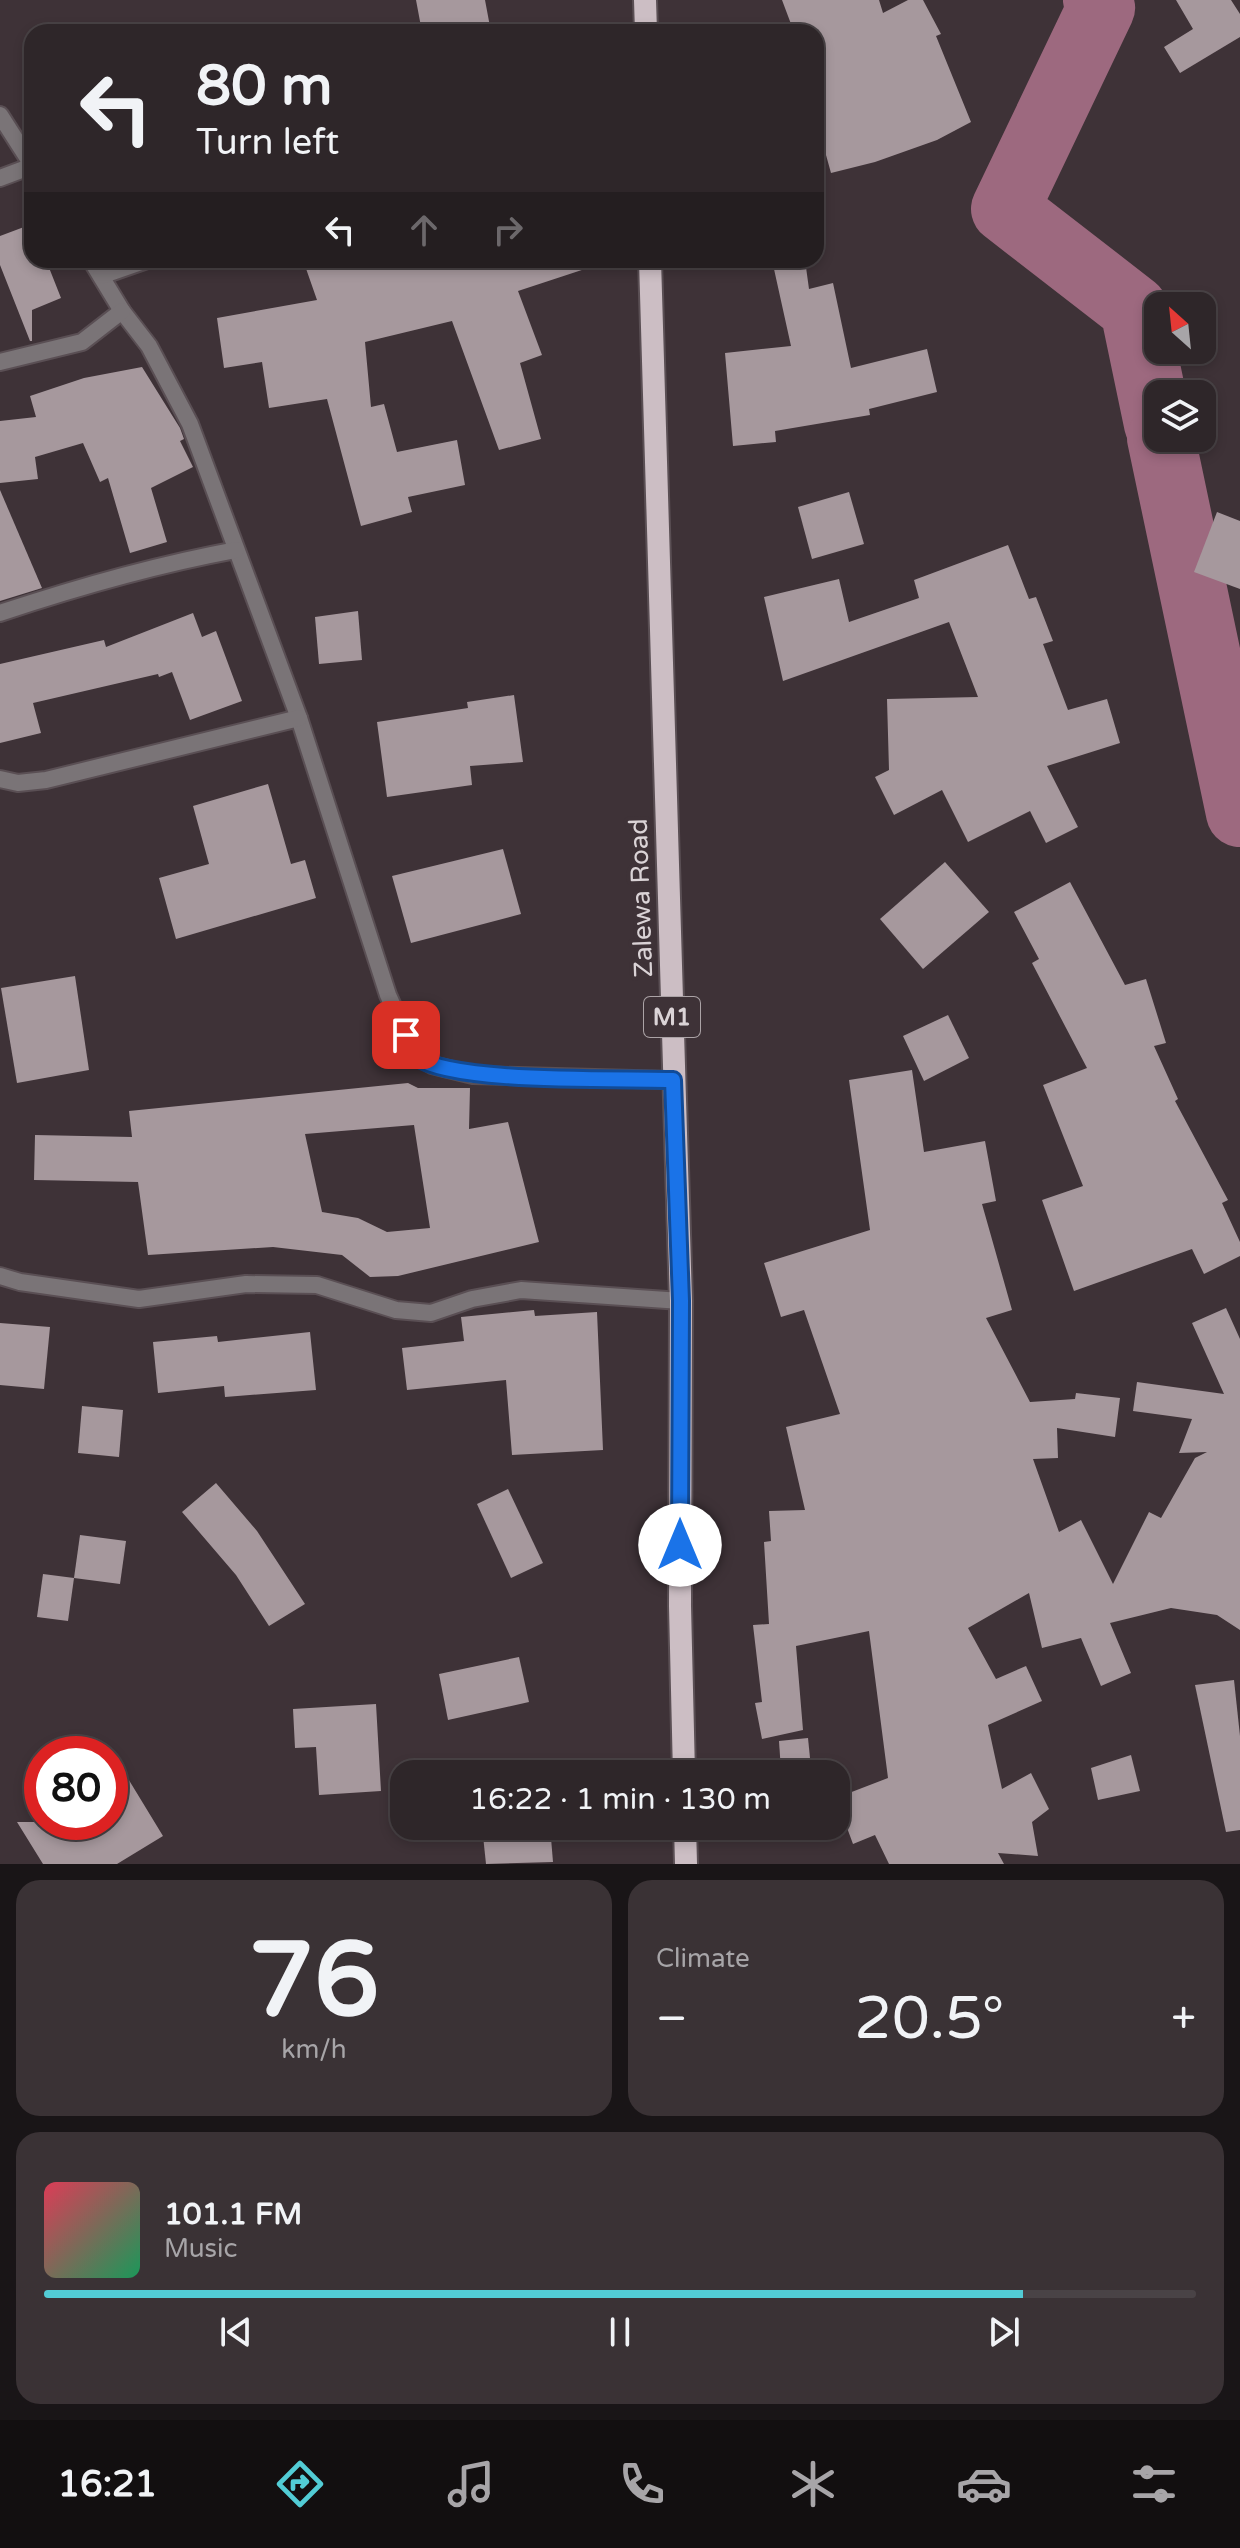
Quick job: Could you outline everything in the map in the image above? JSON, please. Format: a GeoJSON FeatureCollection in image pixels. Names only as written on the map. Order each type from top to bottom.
{"type":"FeatureCollection","features":[{"type":"Feature","properties":{"kind":"highway"},"geometry":{"type":"LineString","coordinates":[[645,0],[646,24]]}},
{"type":"Feature","properties":{"kind":"highway","name":"Zalewa Road"},"geometry":{"type":"LineString","coordinates":[[650,268],[681,1301],[680,1606],[684,1760]]}},
{"type":"Feature","properties":{"kind":"highway"},"geometry":{"type":"LineString","coordinates":[[685,1840],[686,1864]]}},
{"type":"Feature","properties":{"kind":"street"},"geometry":{"type":"LineString","coordinates":[[0,115],[24,153]]}},
{"type":"Feature","properties":{"kind":"street"},"geometry":{"type":"LineString","coordinates":[[0,178],[24,169]]}},
{"type":"Feature","properties":{"kind":"street"},"geometry":{"type":"LineString","coordinates":[[96,268],[122,311],[149,346],[190,424],[299,718],[388,995],[415,1055],[432,1065],[473,1075],[673,1080]]}},
{"type":"Feature","properties":{"kind":"street"},"geometry":{"type":"LineString","coordinates":[[101,276],[124,268]]}},
{"type":"Feature","properties":{"kind":"street"},"geometry":{"type":"LineString","coordinates":[[0,362],[82,342],[122,311]]}},
{"type":"Feature","properties":{"kind":"street"},"geometry":{"type":"LineString","coordinates":[[0,613],[103,579],[236,550]]}},
{"type":"Feature","properties":{"kind":"street"},"geometry":{"type":"LineString","coordinates":[[0,779],[18,783],[46,780],[299,718]]}},
{"type":"Feature","properties":{"kind":"street"},"geometry":{"type":"LineString","coordinates":[[0,1276],[20,1282],[139,1299],[246,1284],[317,1285],[396,1310],[431,1313],[472,1299],[521,1290],[681,1301]]}},
{"type":"Feature","properties":{"kind":"building"},"geometry":{"type":"Polygon","coordinates":[[[416,0],[485,0],[490,24],[420,24],[416,0]]]}},
{"type":"Feature","properties":{"kind":"building"},"geometry":{"type":"Polygon","coordinates":[[[782,0],[879,0],[883,13],[908,0],[923,0],[941,34],[936,36],[971,122],[937,140],[875,162],[831,173],[824,148],[824,24],[791,24],[782,0]]]}},
{"type":"Feature","properties":{"kind":"building"},"geometry":{"type":"Polygon","coordinates":[[[1176,0],[1231,0],[1240,14],[1240,37],[1180,73],[1164,47],[1193,29],[1176,0]]]}},
{"type":"Feature","properties":{"kind":"building"},"geometry":{"type":"Polygon","coordinates":[[[24,227],[24,268],[49,268],[61,298],[32,310],[32,341],[0,265],[0,236],[24,227]]]}},
{"type":"Feature","properties":{"kind":"building"},"geometry":{"type":"Polygon","coordinates":[[[306,268],[588,268],[518,291],[542,355],[520,363],[541,439],[499,450],[452,321],[365,342],[371,407],[384,404],[397,452],[457,440],[465,485],[408,497],[412,512],[361,526],[327,399],[269,408],[262,362],[224,368],[217,318],[317,300],[306,268]]]}},
{"type":"Feature","properties":{"kind":"building"},"geometry":{"type":"Polygon","coordinates":[[[774,268],[806,268],[809,289],[833,283],[851,368],[927,349],[937,392],[869,409],[870,415],[775,431],[776,442],[733,446],[725,353],[791,346],[774,268]]]}},
{"type":"Feature","properties":{"kind":"building"},"geometry":{"type":"Polygon","coordinates":[[[142,367],[180,428],[184,439],[180,441],[193,467],[151,488],[167,542],[130,553],[108,478],[100,482],[83,443],[35,457],[38,479],[0,483],[0,421],[36,417],[30,396],[84,378],[142,367]]]}},
{"type":"Feature","properties":{"kind":"building"},"geometry":{"type":"Polygon","coordinates":[[[0,490],[42,588],[0,601],[0,490]]]}},
{"type":"Feature","properties":{"kind":"building"},"geometry":{"type":"Polygon","coordinates":[[[849,492],[864,544],[812,559],[798,507],[849,492]]]}},
{"type":"Feature","properties":{"kind":"building"},"geometry":{"type":"Polygon","coordinates":[[[1217,512],[1240,521],[1240,589],[1194,572],[1217,512]]]}},
{"type":"Feature","properties":{"kind":"building"},"geometry":{"type":"Polygon","coordinates":[[[1008,545],[1029,599],[1036,597],[1053,641],[1043,644],[1068,710],[1107,699],[1120,743],[1047,766],[1078,827],[1046,843],[1030,811],[968,842],[942,790],[894,815],[875,777],[889,770],[887,699],[978,697],[949,622],[783,681],[764,597],[839,579],[849,622],[919,598],[914,580],[1008,545]]]}},
{"type":"Feature","properties":{"kind":"building"},"geometry":{"type":"Polygon","coordinates":[[[358,611],[362,660],[319,664],[315,617],[358,611]]]}},
{"type":"Feature","properties":{"kind":"building"},"geometry":{"type":"Polygon","coordinates":[[[193,613],[202,637],[216,631],[242,701],[190,720],[172,672],[159,677],[158,674],[33,703],[41,733],[0,743],[0,664],[104,640],[106,647],[193,613]]]}},
{"type":"Feature","properties":{"kind":"building"},"geometry":{"type":"Polygon","coordinates":[[[514,695],[523,762],[470,766],[472,785],[387,797],[377,722],[468,708],[467,702],[514,695]]]}},
{"type":"Feature","properties":{"kind":"building"},"geometry":{"type":"Polygon","coordinates":[[[268,784],[291,864],[305,860],[316,898],[176,939],[159,878],[209,864],[193,806],[268,784]]]}},
{"type":"Feature","properties":{"kind":"building"},"geometry":{"type":"Polygon","coordinates":[[[503,849],[521,914],[411,943],[392,876],[503,849]]]}},
{"type":"Feature","properties":{"kind":"building"},"geometry":{"type":"Polygon","coordinates":[[[945,862],[989,912],[923,969],[880,919],[945,862]]]}},
{"type":"Feature","properties":{"kind":"building"},"geometry":{"type":"Polygon","coordinates":[[[1070,882],[1125,985],[1146,979],[1166,1043],[1154,1046],[1178,1099],[1175,1101],[1228,1200],[1222,1203],[1240,1242],[1240,1256],[1204,1274],[1192,1249],[1074,1291],[1042,1200],[1083,1186],[1043,1085],[1087,1068],[1032,963],[1039,959],[1014,912],[1070,882]]]}},
{"type":"Feature","properties":{"kind":"building"},"geometry":{"type":"Polygon","coordinates":[[[75,976],[89,1070],[17,1083],[1,988],[75,976]]]}},
{"type":"Feature","properties":{"kind":"building"},"geometry":{"type":"Polygon","coordinates":[[[948,1015],[969,1058],[924,1081],[903,1036],[948,1015]]]}},
{"type":"Feature","properties":{"kind":"building"},"geometry":{"type":"Polygon","coordinates":[[[912,1070],[924,1152],[985,1141],[996,1201],[982,1204],[1012,1310],[986,1318],[1030,1402],[1075,1399],[1076,1393],[1120,1398],[1115,1437],[1057,1428],[1058,1458],[1033,1459],[1059,1532],[1081,1520],[1113,1584],[1149,1512],[1161,1518],[1195,1458],[1207,1452],[1179,1453],[1192,1419],[1133,1411],[1137,1382],[1224,1394],[1192,1323],[1226,1308],[1240,1339],[1240,1630],[1217,1615],[1171,1608],[1110,1623],[1131,1673],[1101,1686],[1081,1638],[1042,1648],[1029,1593],[968,1628],[996,1679],[1026,1666],[1042,1701],[988,1725],[1002,1789],[1031,1773],[1049,1809],[1032,1822],[1038,1856],[998,1853],[1004,1864],[889,1864],[875,1835],[853,1844],[850,1836],[850,1793],[888,1778],[869,1631],[796,1646],[803,1730],[762,1739],[755,1703],[762,1702],[753,1625],[769,1624],[764,1542],[771,1541],[769,1511],[805,1510],[786,1427],[840,1414],[804,1310],[781,1317],[764,1263],[870,1230],[849,1080],[912,1070]]]}},
{"type":"Feature","properties":{"kind":"building"},"geometry":{"type":"Polygon","coordinates":[[[408,1083],[418,1088],[470,1088],[469,1129],[508,1122],[539,1242],[398,1276],[370,1277],[342,1255],[273,1247],[148,1255],[138,1182],[34,1180],[35,1135],[132,1137],[129,1111],[408,1083]],[[414,1125],[305,1134],[322,1212],[358,1218],[387,1232],[430,1228],[414,1125]]]}},
{"type":"Feature","properties":{"kind":"building"},"geometry":{"type":"Polygon","coordinates":[[[534,1310],[535,1316],[597,1312],[603,1450],[512,1455],[506,1380],[407,1390],[402,1348],[464,1341],[461,1317],[534,1310]]]}},
{"type":"Feature","properties":{"kind":"building"},"geometry":{"type":"Polygon","coordinates":[[[0,1323],[50,1327],[44,1389],[0,1385],[0,1323]]]}},
{"type":"Feature","properties":{"kind":"building"},"geometry":{"type":"Polygon","coordinates":[[[310,1332],[316,1390],[225,1397],[224,1386],[158,1393],[153,1342],[217,1336],[218,1342],[310,1332]]]}},
{"type":"Feature","properties":{"kind":"building"},"geometry":{"type":"Polygon","coordinates":[[[82,1406],[123,1410],[119,1457],[78,1453],[82,1406]]]}},
{"type":"Feature","properties":{"kind":"building"},"geometry":{"type":"Polygon","coordinates":[[[216,1483],[257,1531],[305,1604],[269,1626],[236,1575],[182,1512],[216,1483]]]}},
{"type":"Feature","properties":{"kind":"building"},"geometry":{"type":"Polygon","coordinates":[[[508,1489],[543,1563],[511,1578],[477,1504],[508,1489]]]}},
{"type":"Feature","properties":{"kind":"building"},"geometry":{"type":"Polygon","coordinates":[[[80,1535],[126,1541],[120,1584],[74,1578],[80,1535]]]}},
{"type":"Feature","properties":{"kind":"building"},"geometry":{"type":"Polygon","coordinates":[[[43,1574],[74,1578],[68,1621],[37,1617],[43,1574]]]}},
{"type":"Feature","properties":{"kind":"building"},"geometry":{"type":"Polygon","coordinates":[[[519,1657],[529,1702],[448,1720],[439,1674],[519,1657]]]}},
{"type":"Feature","properties":{"kind":"building"},"geometry":{"type":"Polygon","coordinates":[[[1234,1680],[1240,1736],[1240,1830],[1226,1832],[1195,1685],[1234,1680]]]}},
{"type":"Feature","properties":{"kind":"building"},"geometry":{"type":"Polygon","coordinates":[[[376,1704],[381,1791],[319,1795],[316,1747],[295,1748],[293,1709],[376,1704]]]}},
{"type":"Feature","properties":{"kind":"building"},"geometry":{"type":"Polygon","coordinates":[[[808,1738],[810,1760],[780,1760],[779,1741],[808,1738]]]}},
{"type":"Feature","properties":{"kind":"building"},"geometry":{"type":"Polygon","coordinates":[[[1131,1755],[1140,1791],[1098,1800],[1091,1768],[1131,1755]]]}},
{"type":"Feature","properties":{"kind":"building"},"geometry":{"type":"Polygon","coordinates":[[[128,1779],[163,1836],[117,1864],[43,1864],[28,1840],[128,1840],[128,1779]]]}},
{"type":"Feature","properties":{"kind":"building"},"geometry":{"type":"Polygon","coordinates":[[[483,1840],[551,1840],[553,1862],[486,1864],[483,1840]]]}},
{"type":"Feature","properties":{"kind":"waterway"},"geometry":{"type":"LineString","coordinates":[[1097,0],[1101,8],[1005,209],[1134,309],[1149,380]]}},
{"type":"Feature","properties":{"kind":"waterway"},"geometry":{"type":"LineString","coordinates":[[1164,452],[1240,813]]}},
{"type":"Feature","properties":{"kind":"route"},"geometry":{"type":"LineString","coordinates":[[406,1035],[415,1055],[432,1065],[473,1075],[673,1080],[681,1301],[680,1545]]}}]}
